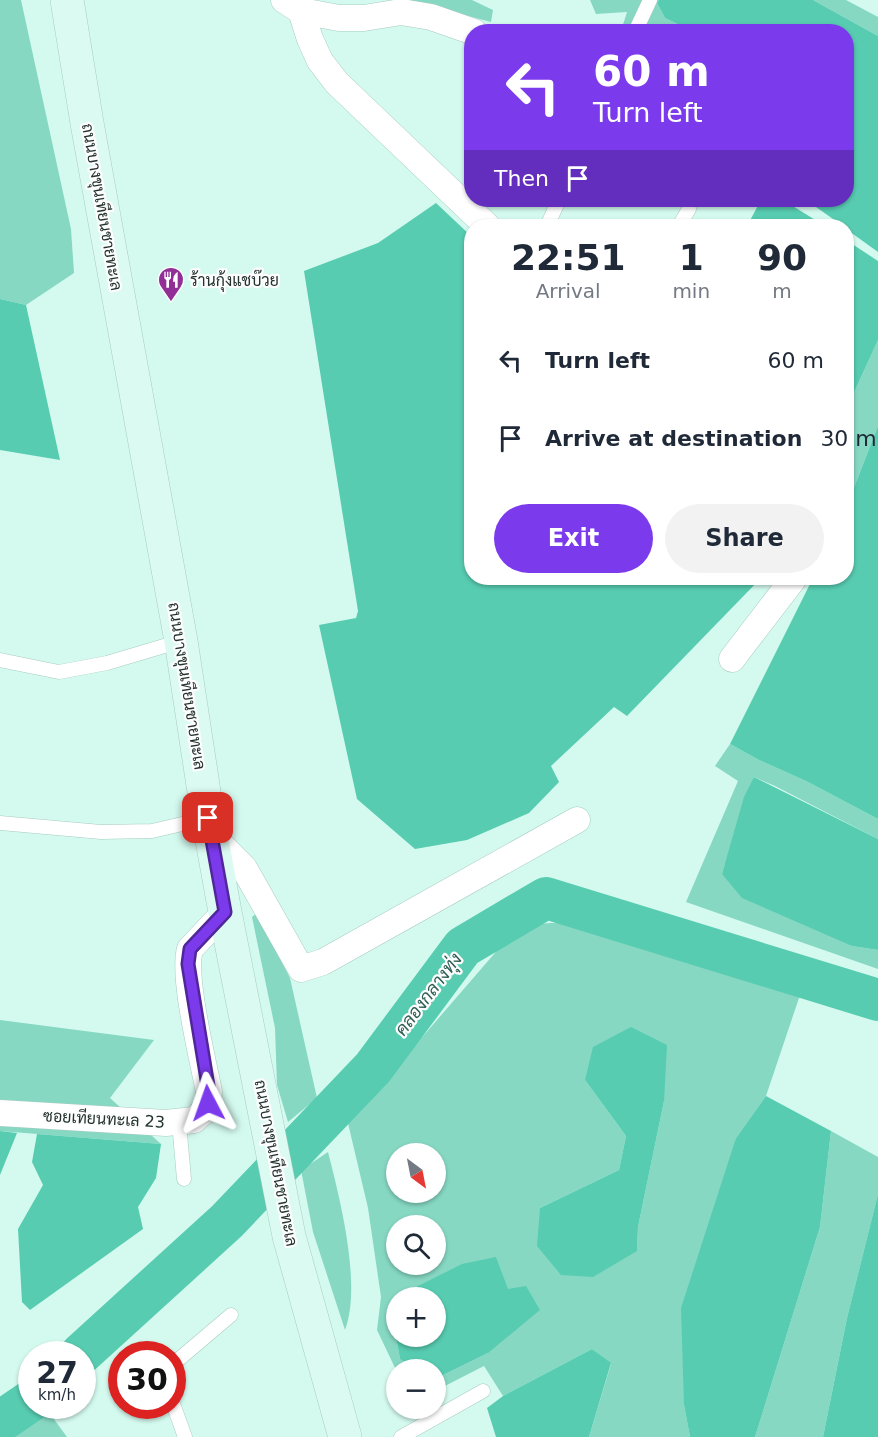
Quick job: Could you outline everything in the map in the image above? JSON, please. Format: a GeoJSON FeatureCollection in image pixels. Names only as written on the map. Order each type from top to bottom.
{"type":"FeatureCollection","features":[{"type":"Feature","properties":{"kind":"main road","name":"ถนนบางขุนเทียนชายทะเล"},"geometry":{"type":"LineString","coordinates":[[67,0],[87,123],[181,641],[225,912],[289,1236],[345,1437]]}},
{"type":"Feature","properties":{"kind":"street"},"geometry":{"type":"LineString","coordinates":[[293,5],[339,18],[364,18],[401,12],[431,17],[464,29]]}},
{"type":"Feature","properties":{"kind":"street"},"geometry":{"type":"LineString","coordinates":[[293,5],[320,61],[337,83],[464,204]]}},
{"type":"Feature","properties":{"kind":"street"},"geometry":{"type":"LineString","coordinates":[[467,207],[480,219]]}},
{"type":"Feature","properties":{"kind":"street"},"geometry":{"type":"LineString","coordinates":[[732,659],[789,585]]}},
{"type":"Feature","properties":{"kind":"street"},"geometry":{"type":"LineString","coordinates":[[210,827],[244,868],[301,969],[323,962],[577,820]]}},
{"type":"Feature","properties":{"kind":"street","name":"ซอยเทียนทะเล 23"},"geometry":{"type":"LineString","coordinates":[[0,1113],[166,1124],[194,1120],[203,1112],[208,1103],[209,1092],[191,991],[188,956],[190,949],[225,912]]}},
{"type":"Feature","properties":{"kind":"lane"},"geometry":{"type":"LineString","coordinates":[[639,24],[650,0]]}},
{"type":"Feature","properties":{"kind":"lane"},"geometry":{"type":"LineString","coordinates":[[683,219],[689,209]]}},
{"type":"Feature","properties":{"kind":"lane"},"geometry":{"type":"LineString","coordinates":[[0,660],[59,672],[107,663],[181,641]]}},
{"type":"Feature","properties":{"kind":"lane"},"geometry":{"type":"LineString","coordinates":[[0,823],[101,832],[210,827]]}},
{"type":"Feature","properties":{"kind":"lane"},"geometry":{"type":"LineString","coordinates":[[179,1122],[184,1179]]}},
{"type":"Feature","properties":{"kind":"lane"},"geometry":{"type":"LineString","coordinates":[[186,1353],[231,1315]]}},
{"type":"Feature","properties":{"kind":"lane"},"geometry":{"type":"LineString","coordinates":[[401,1437],[483,1391]]}},
{"type":"Feature","properties":{"kind":"lane"},"geometry":{"type":"LineString","coordinates":[[178,1419],[185,1437]]}},
{"type":"Feature","properties":{"kind":"shaded area"},"geometry":{"type":"Polygon","coordinates":[[[0,0],[21,0],[71,229],[74,273],[26,305],[0,299],[0,0]]]}},
{"type":"Feature","properties":{"kind":"shaded area"},"geometry":{"type":"Polygon","coordinates":[[[407,0],[472,0],[493,10],[491,22],[407,0]]]}},
{"type":"Feature","properties":{"kind":"shaded area"},"geometry":{"type":"Polygon","coordinates":[[[590,0],[659,0],[657,3],[665,18],[677,24],[623,24],[627,12],[596,14],[590,0]]]}},
{"type":"Feature","properties":{"kind":"shaded area"},"geometry":{"type":"Polygon","coordinates":[[[659,0],[813,0],[878,36],[878,252],[854,235],[854,219],[833,219],[816,207],[854,207],[854,24],[677,24],[665,18],[657,3],[659,0]]]}},
{"type":"Feature","properties":{"kind":"shaded area"},"geometry":{"type":"Polygon","coordinates":[[[813,0],[846,0],[878,17],[878,36],[813,0]]]}},
{"type":"Feature","properties":{"kind":"shaded area"},"geometry":{"type":"Polygon","coordinates":[[[436,203],[464,229],[464,585],[754,585],[627,716],[614,707],[551,766],[559,782],[529,813],[467,840],[415,849],[357,799],[319,625],[356,618],[358,611],[304,271],[378,243],[436,203]]]}},
{"type":"Feature","properties":{"kind":"shaded area"},"geometry":{"type":"Polygon","coordinates":[[[757,207],[794,207],[814,219],[751,219],[757,207]]]}},
{"type":"Feature","properties":{"kind":"shaded area"},"geometry":{"type":"Polygon","coordinates":[[[854,245],[878,261],[878,340],[854,392],[854,245]]]}},
{"type":"Feature","properties":{"kind":"shaded area"},"geometry":{"type":"Polygon","coordinates":[[[0,299],[26,305],[60,460],[0,450],[0,299]]]}},
{"type":"Feature","properties":{"kind":"shaded area"},"geometry":{"type":"Polygon","coordinates":[[[878,340],[878,426],[854,488],[854,392],[878,340]]]}},
{"type":"Feature","properties":{"kind":"shaded area"},"geometry":{"type":"Polygon","coordinates":[[[878,426],[878,819],[730,744],[810,585],[854,585],[854,488],[878,426]]]}},
{"type":"Feature","properties":{"kind":"shaded area"},"geometry":{"type":"Polygon","coordinates":[[[730,744],[878,819],[878,839],[754,777],[722,874],[852,946],[878,950],[878,969],[686,902],[738,781],[715,766],[730,744]]]}},
{"type":"Feature","properties":{"kind":"shaded area"},"geometry":{"type":"Polygon","coordinates":[[[754,777],[878,839],[878,950],[852,946],[742,898],[722,874],[744,797],[754,777]]]}},
{"type":"Feature","properties":{"kind":"shaded area"},"geometry":{"type":"Polygon","coordinates":[[[257,913],[290,978],[317,1098],[288,1122],[277,1085],[275,1028],[252,917],[257,913]]]}},
{"type":"Feature","properties":{"kind":"shaded area"},"geometry":{"type":"Polygon","coordinates":[[[568,922],[801,992],[766,1096],[736,1138],[684,1405],[690,1437],[589,1437],[611,1364],[592,1349],[503,1396],[484,1366],[446,1385],[446,1374],[488,1353],[508,1289],[386,1287],[386,1347],[398,1347],[400,1359],[391,1359],[377,1330],[381,1297],[368,1208],[347,1119],[399,1064],[519,925],[568,922]],[[585,1080],[626,1136],[619,1170],[540,1208],[637,1251],[638,1227],[664,1101],[585,1080]]]}},
{"type":"Feature","properties":{"kind":"shaded area"},"geometry":{"type":"Polygon","coordinates":[[[0,1020],[154,1040],[110,1098],[161,1144],[0,1131],[0,1020]]]}},
{"type":"Feature","properties":{"kind":"shaded area"},"geometry":{"type":"Polygon","coordinates":[[[631,1027],[667,1045],[664,1101],[638,1227],[637,1251],[593,1277],[561,1275],[537,1246],[540,1208],[619,1170],[626,1136],[585,1080],[593,1047],[631,1027]]]}},
{"type":"Feature","properties":{"kind":"shaded area"},"geometry":{"type":"Polygon","coordinates":[[[766,1096],[831,1131],[820,1227],[755,1437],[690,1437],[684,1405],[681,1308],[736,1138],[766,1096]]]}},
{"type":"Feature","properties":{"kind":"shaded area"},"geometry":{"type":"Polygon","coordinates":[[[0,1131],[17,1133],[0,1175],[0,1131]]]}},
{"type":"Feature","properties":{"kind":"shaded area"},"geometry":{"type":"Polygon","coordinates":[[[831,1131],[878,1157],[878,1194],[847,1318],[823,1437],[755,1437],[820,1227],[831,1131]]]}},
{"type":"Feature","properties":{"kind":"shaded area"},"geometry":{"type":"Polygon","coordinates":[[[37,1134],[161,1144],[156,1178],[138,1207],[143,1229],[30,1310],[22,1302],[18,1229],[43,1185],[32,1162],[37,1134]]]}},
{"type":"Feature","properties":{"kind":"shaded area"},"geometry":{"type":"Polygon","coordinates":[[[328,1152],[343,1217],[350,1266],[350,1311],[345,1330],[313,1232],[301,1170],[328,1152]]]}},
{"type":"Feature","properties":{"kind":"shaded area"},"geometry":{"type":"Polygon","coordinates":[[[878,1194],[878,1437],[823,1437],[847,1318],[878,1194]]]}},
{"type":"Feature","properties":{"kind":"shaded area"},"geometry":{"type":"Polygon","coordinates":[[[496,1257],[508,1289],[526,1286],[540,1310],[488,1353],[446,1374],[446,1359],[400,1359],[398,1347],[446,1347],[446,1287],[416,1287],[440,1275],[446,1275],[446,1272],[462,1264],[496,1257]]]}},
{"type":"Feature","properties":{"kind":"shaded area"},"geometry":{"type":"Polygon","coordinates":[[[592,1349],[611,1363],[589,1437],[496,1437],[487,1408],[503,1396],[592,1349]]]}},
{"type":"Feature","properties":{"kind":"shaded area"},"geometry":{"type":"Polygon","coordinates":[[[38,1419],[54,1419],[67,1437],[15,1437],[38,1419]]]}},
{"type":"Feature","properties":{"kind":"waterway","name":"คลองกลางทุ่ง"},"geometry":{"type":"LineString","coordinates":[[95,1341],[227,1221],[373,1068],[463,947],[546,898],[878,1000]]}},
{"type":"Feature","properties":{"kind":"waterway","name":"คลองกลางทุ่ง"},"geometry":{"type":"LineString","coordinates":[[0,1422],[18,1410]]}},
{"type":"Feature","properties":{"kind":"place","name":"ร้านกุ้งแชบ๊วย"},"geometry":{"type":"Point","coordinates":[171,303]}},
{"type":"Feature","properties":{"kind":"route"},"geometry":{"type":"LineString","coordinates":[[208,818],[225,912],[190,949],[188,964],[209,1092],[208,1103]]}}]}
